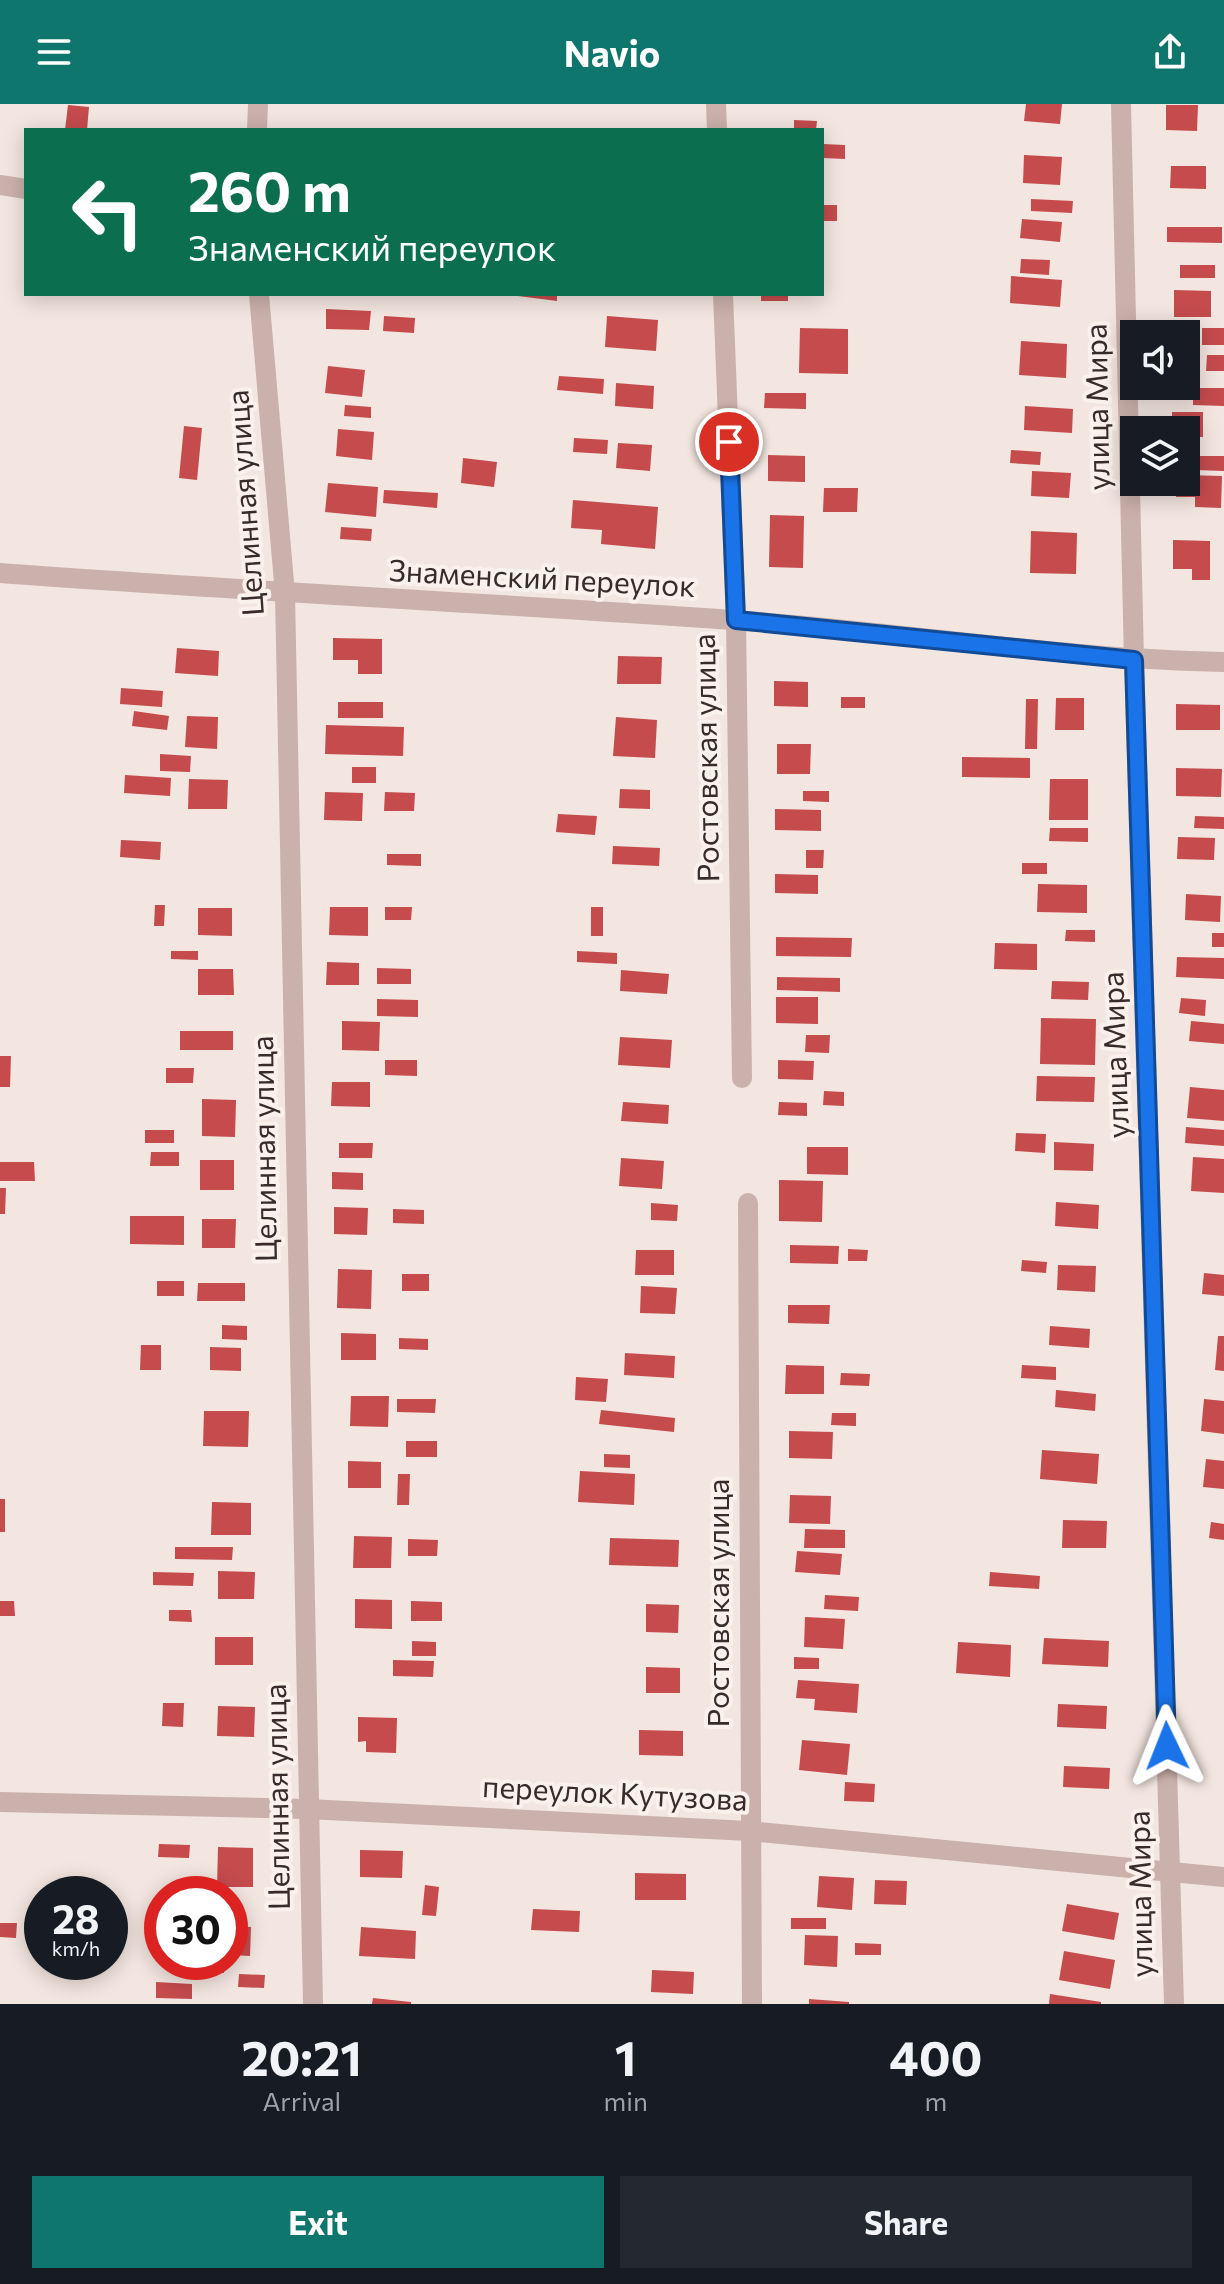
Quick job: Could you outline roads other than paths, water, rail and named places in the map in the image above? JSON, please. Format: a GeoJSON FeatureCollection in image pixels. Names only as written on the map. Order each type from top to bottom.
{"type":"FeatureCollection","features":[{"type":"Feature","properties":{"kind":"street"},"geometry":{"type":"LineString","coordinates":[[257,128],[258,104]]}},
{"type":"Feature","properties":{"kind":"street"},"geometry":{"type":"LineString","coordinates":[[716,104],[717,128]]}},
{"type":"Feature","properties":{"kind":"street","name":"улица Мира"},"geometry":{"type":"LineString","coordinates":[[1121,104],[1134,660],[1174,2004]]}},
{"type":"Feature","properties":{"kind":"street"},"geometry":{"type":"LineString","coordinates":[[0,185],[24,189]]}},
{"type":"Feature","properties":{"kind":"street","name":"Целинная улица"},"geometry":{"type":"LineString","coordinates":[[259,296],[285,594],[313,2004]]}},
{"type":"Feature","properties":{"kind":"street","name":"Ростовская улица"},"geometry":{"type":"LineString","coordinates":[[723,296],[736,620],[742,1078]]}},
{"type":"Feature","properties":{"kind":"street","name":"Знаменский переулок"},"geometry":{"type":"LineString","coordinates":[[0,573],[285,594],[736,620],[1134,660],[1224,662]]}},
{"type":"Feature","properties":{"kind":"street","name":"Ростовская улица"},"geometry":{"type":"LineString","coordinates":[[748,1203],[752,2004]]}},
{"type":"Feature","properties":{"kind":"street","name":"переулок Кутузова"},"geometry":{"type":"LineString","coordinates":[[0,1802],[307,1809],[749,1831],[1224,1877]]}}]}
